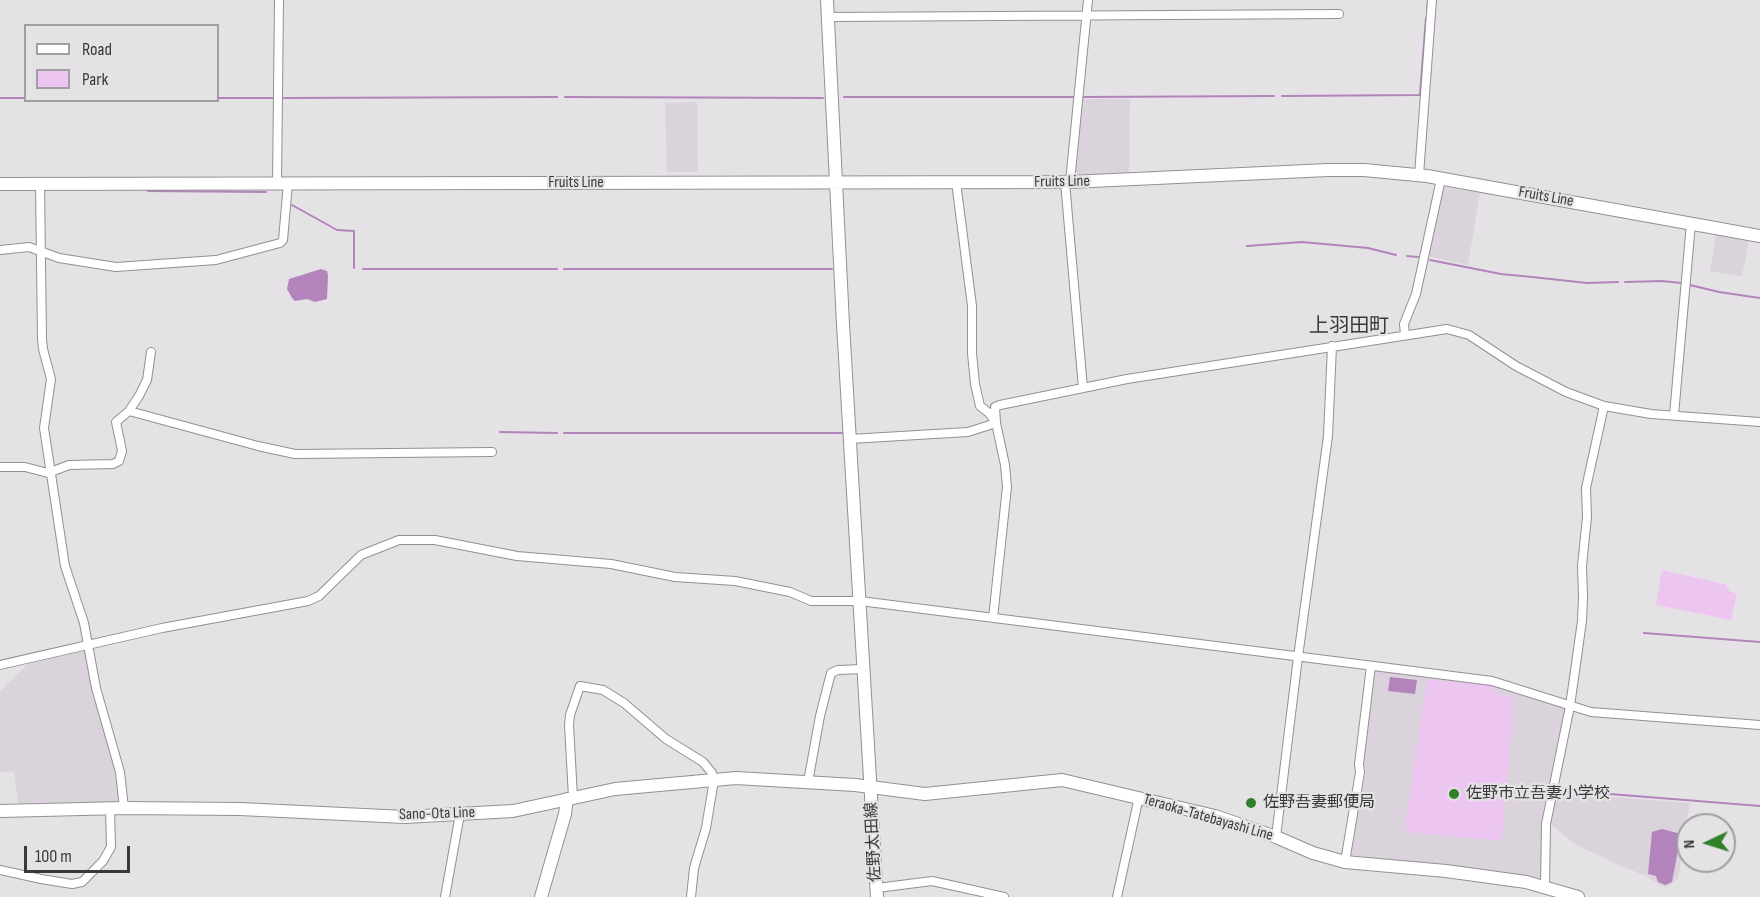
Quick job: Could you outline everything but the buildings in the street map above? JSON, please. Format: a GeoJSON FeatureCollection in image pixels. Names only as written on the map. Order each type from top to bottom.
{"type":"FeatureCollection","features":[{"type":"Feature","properties":{"kind":"street"},"geometry":{"type":"LineString","coordinates":[[0,250],[29,247],[59,258],[116,267],[203,262],[280,243],[283,240],[283,184],[279,0]]}},
{"type":"Feature","properties":{"kind":"street","name":"佐野太田線"},"geometry":{"type":"LineString","coordinates":[[827,0],[877,892]]}},
{"type":"Feature","properties":{"kind":"street"},"geometry":{"type":"LineString","coordinates":[[1083,388],[1068,182],[1088,0]]}},
{"type":"Feature","properties":{"kind":"street"},"geometry":{"type":"LineString","coordinates":[[1419,175],[1432,0]]}},
{"type":"Feature","properties":{"kind":"street"},"geometry":{"type":"LineString","coordinates":[[828,16],[1339,14]]}},
{"type":"Feature","properties":{"kind":"street","name":"Fruits Line"},"geometry":{"type":"LineString","coordinates":[[0,184],[1068,182],[1328,170],[1381,171],[1419,175],[1760,236]]}},
{"type":"Feature","properties":{"kind":"street"},"geometry":{"type":"LineString","coordinates":[[1405,335],[1404,324],[1416,294],[1441,179]]}},
{"type":"Feature","properties":{"kind":"street"},"geometry":{"type":"LineString","coordinates":[[956,182],[972,306],[972,353],[975,384],[980,406],[996,423]]}},
{"type":"Feature","properties":{"kind":"street"},"geometry":{"type":"LineString","coordinates":[[40,184],[43,349],[51,379],[44,423],[65,566],[79,604],[96,688],[120,772],[124,808]]}},
{"type":"Feature","properties":{"kind":"street"},"geometry":{"type":"LineString","coordinates":[[1674,415],[1691,223]]}},
{"type":"Feature","properties":{"kind":"street"},"geometry":{"type":"LineString","coordinates":[[993,618],[1007,487],[994,407],[1127,379],[1447,329],[1462,331],[1516,366],[1566,392],[1604,406],[1652,414],[1760,422]]}},
{"type":"Feature","properties":{"kind":"street"},"geometry":{"type":"LineString","coordinates":[[1276,837],[1328,436],[1332,346]]}},
{"type":"Feature","properties":{"kind":"street"},"geometry":{"type":"LineString","coordinates":[[0,467],[25,467],[44,473],[69,465],[113,464],[119,461],[121,447],[116,422],[129,411],[140,396],[147,380],[151,352]]}},
{"type":"Feature","properties":{"kind":"street"},"geometry":{"type":"LineString","coordinates":[[1545,886],[1546,824],[1570,706],[1582,612],[1582,567],[1587,517],[1586,488],[1604,406]]}},
{"type":"Feature","properties":{"kind":"street"},"geometry":{"type":"LineString","coordinates":[[129,411],[295,454],[492,452]]}},
{"type":"Feature","properties":{"kind":"street"},"geometry":{"type":"LineString","coordinates":[[850,439],[968,432],[996,423]]}},
{"type":"Feature","properties":{"kind":"street"},"geometry":{"type":"LineString","coordinates":[[0,664],[162,628],[314,599],[361,555],[399,540],[435,540],[517,556],[611,564],[675,577],[735,581],[790,592],[811,601],[860,601],[1492,681],[1591,712],[1760,725]]}},
{"type":"Feature","properties":{"kind":"street"},"geometry":{"type":"LineString","coordinates":[[1344,862],[1360,772],[1359,764],[1371,666]]}},
{"type":"Feature","properties":{"kind":"street"},"geometry":{"type":"LineString","coordinates":[[808,782],[820,716],[831,673],[838,670],[863,669]]}},
{"type":"Feature","properties":{"kind":"street"},"geometry":{"type":"LineString","coordinates":[[541,897],[570,798],[569,726],[570,715],[580,686],[603,690],[624,703],[666,739],[703,762],[712,773],[714,780],[706,828],[694,868],[691,897]]}},
{"type":"Feature","properties":{"kind":"street","name":"Sano-Ota Line"},"geometry":{"type":"LineString","coordinates":[[0,811],[124,808],[240,809],[405,817],[513,811],[615,789],[735,778],[871,788]]}},
{"type":"Feature","properties":{"kind":"street","name":"Teraoka-Tatebayashi Line"},"geometry":{"type":"LineString","coordinates":[[871,788],[934,794],[1062,780],[1215,816],[1276,837],[1313,853],[1344,862],[1446,871],[1545,886],[1578,897]]}},
{"type":"Feature","properties":{"kind":"street"},"geometry":{"type":"LineString","coordinates":[[1117,897],[1139,797]]}},
{"type":"Feature","properties":{"kind":"street"},"geometry":{"type":"LineString","coordinates":[[0,870],[72,884],[82,882],[103,861],[111,847],[110,809]]}},
{"type":"Feature","properties":{"kind":"street"},"geometry":{"type":"LineString","coordinates":[[445,897],[460,814]]}},
{"type":"Feature","properties":{"kind":"street"},"geometry":{"type":"LineString","coordinates":[[877,892],[932,881],[1004,897]]}},
{"type":"Feature","properties":{"kind":"shaded area"},"geometry":{"type":"Polygon","coordinates":[[[1081,99],[1130,99],[1129,173],[1073,175],[1081,99]]]}},
{"type":"Feature","properties":{"kind":"shaded area"},"geometry":{"type":"Polygon","coordinates":[[[697,102],[698,172],[667,172],[665,103],[697,102]]]}},
{"type":"Feature","properties":{"kind":"shaded area"},"geometry":{"type":"Polygon","coordinates":[[[1441,187],[1480,193],[1468,265],[1427,256],[1441,187]]]}},
{"type":"Feature","properties":{"kind":"shaded area"},"geometry":{"type":"Polygon","coordinates":[[[1716,235],[1749,241],[1742,276],[1710,271],[1716,235]]]}},
{"type":"Feature","properties":{"kind":"shaded area"},"geometry":{"type":"Polygon","coordinates":[[[321,269],[327,271],[328,275],[327,299],[315,302],[307,299],[295,301],[287,289],[289,279],[321,269]]]}},
{"type":"Feature","properties":{"kind":"shaded area"},"geometry":{"type":"Polygon","coordinates":[[[83,651],[87,653],[113,757],[120,802],[18,803],[14,771],[0,773],[0,691],[28,664],[83,651]]]}},
{"type":"Feature","properties":{"kind":"shaded area","name":"佐野市立吾妻小学校"},"geometry":{"type":"Polygon","coordinates":[[[1374,671],[1493,685],[1563,707],[1566,711],[1554,753],[1542,819],[1544,875],[1542,878],[1352,855],[1350,851],[1366,769],[1362,762],[1374,671]]]}},
{"type":"Feature","properties":{"kind":"shaded area"},"geometry":{"type":"Polygon","coordinates":[[[1390,677],[1417,680],[1415,694],[1388,691],[1390,677]]]}},
{"type":"Feature","properties":{"kind":"shaded area"},"geometry":{"type":"Polygon","coordinates":[[[1556,793],[1690,803],[1688,813],[1676,813],[1676,873],[1679,873],[1678,879],[1667,887],[1575,844],[1549,823],[1556,793]]]}},
{"type":"Feature","properties":{"kind":"shaded area"},"geometry":{"type":"Polygon","coordinates":[[[1662,829],[1676,833],[1676,861],[1672,882],[1665,885],[1658,882],[1656,876],[1648,874],[1652,832],[1662,829]]]}},
{"type":"Feature","properties":{"kind":"green space"},"geometry":{"type":"Polygon","coordinates":[[[1662,570],[1725,584],[1730,591],[1737,594],[1731,620],[1656,605],[1662,570]]]}},
{"type":"Feature","properties":{"kind":"green space"},"geometry":{"type":"Polygon","coordinates":[[[1427,679],[1493,686],[1492,691],[1514,698],[1502,841],[1409,832],[1405,827],[1427,679]]]}},
{"type":"Feature","properties":{"kind":"waterway"},"geometry":{"type":"LineString","coordinates":[[1427,11],[1428,0]]}},
{"type":"Feature","properties":{"kind":"waterway"},"geometry":{"type":"LineString","coordinates":[[1282,96],[1420,95],[1426,18]]}},
{"type":"Feature","properties":{"kind":"waterway"},"geometry":{"type":"LineString","coordinates":[[1083,97],[1274,96]]}},
{"type":"Feature","properties":{"kind":"waterway"},"geometry":{"type":"LineString","coordinates":[[284,98],[557,97]]}},
{"type":"Feature","properties":{"kind":"waterway"},"geometry":{"type":"LineString","coordinates":[[565,97],[823,98]]}},
{"type":"Feature","properties":{"kind":"waterway"},"geometry":{"type":"LineString","coordinates":[[844,97],[1074,97]]}},
{"type":"Feature","properties":{"kind":"waterway"},"geometry":{"type":"LineString","coordinates":[[0,98],[24,98]]}},
{"type":"Feature","properties":{"kind":"waterway"},"geometry":{"type":"LineString","coordinates":[[219,98],[275,98]]}},
{"type":"Feature","properties":{"kind":"waterway"},"geometry":{"type":"LineString","coordinates":[[148,191],[266,192]]}},
{"type":"Feature","properties":{"kind":"waterway"},"geometry":{"type":"LineString","coordinates":[[292,205],[337,230],[354,231],[354,268]]}},
{"type":"Feature","properties":{"kind":"waterway"},"geometry":{"type":"LineString","coordinates":[[1247,246],[1302,242],[1368,248],[1396,255]]}},
{"type":"Feature","properties":{"kind":"waterway"},"geometry":{"type":"LineString","coordinates":[[1407,256],[1418,257]]}},
{"type":"Feature","properties":{"kind":"waterway"},"geometry":{"type":"LineString","coordinates":[[1430,260],[1501,274],[1587,283],[1618,282]]}},
{"type":"Feature","properties":{"kind":"waterway"},"geometry":{"type":"LineString","coordinates":[[363,269],[557,269]]}},
{"type":"Feature","properties":{"kind":"waterway"},"geometry":{"type":"LineString","coordinates":[[564,269],[832,269]]}},
{"type":"Feature","properties":{"kind":"waterway"},"geometry":{"type":"LineString","coordinates":[[1625,282],[1681,283]]}},
{"type":"Feature","properties":{"kind":"waterway"},"geometry":{"type":"LineString","coordinates":[[1690,285],[1760,298]]}},
{"type":"Feature","properties":{"kind":"waterway"},"geometry":{"type":"LineString","coordinates":[[500,432],[557,433]]}},
{"type":"Feature","properties":{"kind":"waterway"},"geometry":{"type":"LineString","coordinates":[[564,433],[842,433]]}},
{"type":"Feature","properties":{"kind":"waterway"},"geometry":{"type":"LineString","coordinates":[[1644,633],[1760,642]]}},
{"type":"Feature","properties":{"kind":"waterway"},"geometry":{"type":"LineString","coordinates":[[1560,790],[1760,806]]}},
{"type":"Feature","properties":{"kind":"place","name":"佐野市立吾妻小学校"},"geometry":{"type":"Point","coordinates":[1454,794]}},
{"type":"Feature","properties":{"kind":"place","name":"佐野吾妻郵便局"},"geometry":{"type":"Point","coordinates":[1251,803]}},
{"type":"Feature","properties":{"kind":"district","name":"上羽田町"},"geometry":{"type":"Point","coordinates":[1349,327]}}]}
